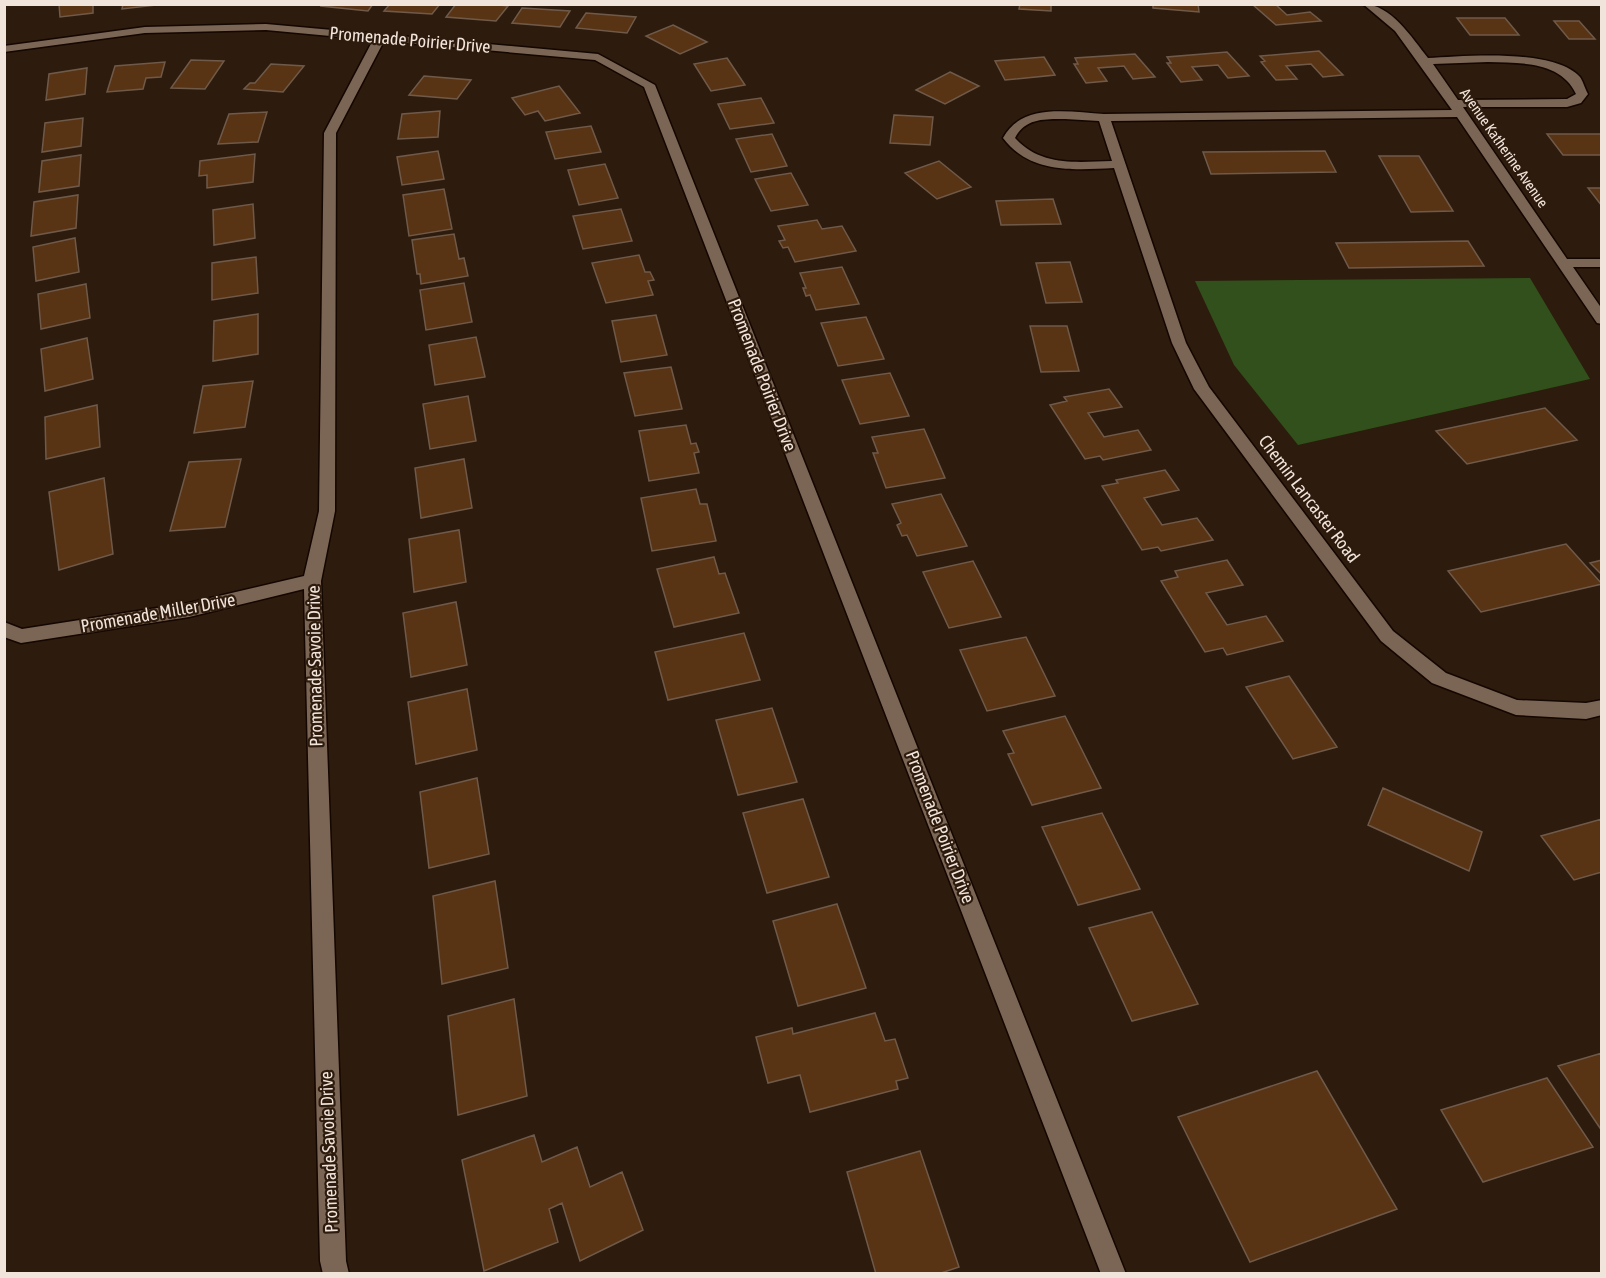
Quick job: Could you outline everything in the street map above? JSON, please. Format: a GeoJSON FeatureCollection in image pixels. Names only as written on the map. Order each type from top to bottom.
{"type":"FeatureCollection","features":[{"type":"Feature","properties":{"kind":"street","name":"Avenue Katherine Avenue"},"geometry":{"type":"LineString","coordinates":[[1368,4],[1399,29],[1425,61],[1602,320]]}},
{"type":"Feature","properties":{"kind":"street","name":"Promenade Poirier Drive"},"geometry":{"type":"LineString","coordinates":[[4,49],[145,30],[266,27],[598,57],[649,85],[1114,1274]]}},
{"type":"Feature","properties":{"kind":"street","name":"Promenade Savoie Drive"},"geometry":{"type":"LineString","coordinates":[[336,1274],[332,1249],[312,582],[327,511],[330,133],[381,36]]}},
{"type":"Feature","properties":{"kind":"street"},"geometry":{"type":"LineString","coordinates":[[1120,164],[1047,163],[1030,158],[1016,149],[1009,138],[1012,129],[1020,121],[1035,117],[1104,118],[1456,108],[1567,103],[1577,101],[1582,94],[1581,85],[1574,76],[1543,63],[1425,61]]}},
{"type":"Feature","properties":{"kind":"street","name":"Chemin Lancaster Road"},"geometry":{"type":"LineString","coordinates":[[1104,118],[1179,343],[1202,389],[1387,636],[1439,678],[1516,707],[1586,711],[1602,706]]}},
{"type":"Feature","properties":{"kind":"street"},"geometry":{"type":"LineString","coordinates":[[1564,263],[1602,263]]}},
{"type":"Feature","properties":{"kind":"street","name":"Promenade Miller Drive"},"geometry":{"type":"LineString","coordinates":[[4,629],[21,636],[189,610],[312,582]]}},
{"type":"Feature","properties":{"kind":"green space"},"geometry":{"type":"Polygon","coordinates":[[[1530,278],[1590,379],[1298,445],[1234,365],[1195,281],[1530,278]]]}},
{"type":"Feature","properties":{"kind":"building"},"geometry":{"type":"Polygon","coordinates":[[[59,4],[96,4],[93,5],[93,13],[60,17],[59,4]]]}},
{"type":"Feature","properties":{"kind":"building"},"geometry":{"type":"Polygon","coordinates":[[[123,4],[165,4],[122,9],[123,4]]]}},
{"type":"Feature","properties":{"kind":"building"},"geometry":{"type":"Polygon","coordinates":[[[322,4],[373,4],[368,11],[321,6],[322,4]]]}},
{"type":"Feature","properties":{"kind":"building"},"geometry":{"type":"Polygon","coordinates":[[[390,4],[440,4],[432,14],[384,11],[390,4]]]}},
{"type":"Feature","properties":{"kind":"building"},"geometry":{"type":"Polygon","coordinates":[[[456,4],[508,6],[496,21],[446,17],[456,4]]]}},
{"type":"Feature","properties":{"kind":"building"},"geometry":{"type":"Polygon","coordinates":[[[1020,4],[1051,4],[1051,11],[1019,9],[1020,4]]]}},
{"type":"Feature","properties":{"kind":"building"},"geometry":{"type":"Polygon","coordinates":[[[1153,4],[1198,4],[1199,12],[1153,8],[1153,4]]]}},
{"type":"Feature","properties":{"kind":"building"},"geometry":{"type":"Polygon","coordinates":[[[1252,4],[1275,4],[1287,15],[1310,12],[1321,21],[1276,25],[1252,4]]]}},
{"type":"Feature","properties":{"kind":"building"},"geometry":{"type":"Polygon","coordinates":[[[522,8],[570,11],[560,27],[512,23],[522,8]]]}},
{"type":"Feature","properties":{"kind":"building"},"geometry":{"type":"Polygon","coordinates":[[[586,13],[636,17],[627,33],[576,28],[586,13]]]}},
{"type":"Feature","properties":{"kind":"building"},"geometry":{"type":"Polygon","coordinates":[[[1457,18],[1505,18],[1519,35],[1470,35],[1457,18]]]}},
{"type":"Feature","properties":{"kind":"building"},"geometry":{"type":"Polygon","coordinates":[[[1554,21],[1579,21],[1595,39],[1569,39],[1554,21]]]}},
{"type":"Feature","properties":{"kind":"building"},"geometry":{"type":"Polygon","coordinates":[[[673,25],[707,42],[680,54],[646,36],[673,25]]]}},
{"type":"Feature","properties":{"kind":"building"},"geometry":{"type":"Polygon","coordinates":[[[1319,51],[1343,75],[1323,77],[1311,64],[1286,66],[1297,79],[1276,80],[1261,62],[1265,61],[1260,56],[1319,51]]]}},
{"type":"Feature","properties":{"kind":"building"},"geometry":{"type":"Polygon","coordinates":[[[1227,52],[1249,76],[1228,78],[1218,65],[1192,67],[1202,80],[1181,82],[1167,63],[1171,63],[1167,57],[1227,52]]]}},
{"type":"Feature","properties":{"kind":"building"},"geometry":{"type":"Polygon","coordinates":[[[1135,54],[1155,77],[1133,79],[1124,66],[1098,68],[1107,81],[1086,83],[1074,64],[1078,64],[1075,58],[1135,54]]]}},
{"type":"Feature","properties":{"kind":"building"},"geometry":{"type":"Polygon","coordinates":[[[1044,57],[1055,75],[1005,80],[995,61],[1044,57]]]}},
{"type":"Feature","properties":{"kind":"building"},"geometry":{"type":"Polygon","coordinates":[[[727,58],[745,85],[711,91],[694,64],[727,58]]]}},
{"type":"Feature","properties":{"kind":"building"},"geometry":{"type":"Polygon","coordinates":[[[191,60],[224,61],[205,89],[171,88],[191,60]]]}},
{"type":"Feature","properties":{"kind":"building"},"geometry":{"type":"Polygon","coordinates":[[[165,62],[161,77],[146,78],[143,89],[107,92],[115,66],[165,62]]]}},
{"type":"Feature","properties":{"kind":"building"},"geometry":{"type":"Polygon","coordinates":[[[271,64],[304,66],[283,92],[244,89],[250,83],[255,83],[271,64]]]}},
{"type":"Feature","properties":{"kind":"building"},"geometry":{"type":"Polygon","coordinates":[[[87,68],[85,94],[46,100],[49,74],[87,68]]]}},
{"type":"Feature","properties":{"kind":"building"},"geometry":{"type":"Polygon","coordinates":[[[950,72],[979,86],[945,104],[916,90],[950,72]]]}},
{"type":"Feature","properties":{"kind":"building"},"geometry":{"type":"Polygon","coordinates":[[[424,76],[471,80],[457,99],[409,95],[424,76]]]}},
{"type":"Feature","properties":{"kind":"building"},"geometry":{"type":"Polygon","coordinates":[[[559,86],[580,113],[545,121],[538,111],[525,115],[512,98],[559,86]]]}},
{"type":"Feature","properties":{"kind":"building"},"geometry":{"type":"Polygon","coordinates":[[[761,98],[774,123],[730,129],[718,104],[761,98]]]}},
{"type":"Feature","properties":{"kind":"building"},"geometry":{"type":"Polygon","coordinates":[[[440,111],[438,137],[398,139],[402,114],[440,111]]]}},
{"type":"Feature","properties":{"kind":"building"},"geometry":{"type":"Polygon","coordinates":[[[267,112],[258,142],[218,144],[229,114],[267,112]]]}},
{"type":"Feature","properties":{"kind":"building"},"geometry":{"type":"Polygon","coordinates":[[[894,115],[933,117],[930,145],[890,143],[894,115]]]}},
{"type":"Feature","properties":{"kind":"building"},"geometry":{"type":"Polygon","coordinates":[[[83,118],[81,146],[42,152],[45,123],[83,118]]]}},
{"type":"Feature","properties":{"kind":"building"},"geometry":{"type":"Polygon","coordinates":[[[591,126],[601,152],[555,159],[546,132],[591,126]]]}},
{"type":"Feature","properties":{"kind":"building"},"geometry":{"type":"Polygon","coordinates":[[[772,134],[787,166],[751,172],[736,139],[772,134]]]}},
{"type":"Feature","properties":{"kind":"building"},"geometry":{"type":"Polygon","coordinates":[[[1547,134],[1601,134],[1602,155],[1563,155],[1547,134]]]}},
{"type":"Feature","properties":{"kind":"building"},"geometry":{"type":"Polygon","coordinates":[[[438,151],[444,179],[402,185],[397,157],[438,151]]]}},
{"type":"Feature","properties":{"kind":"building"},"geometry":{"type":"Polygon","coordinates":[[[1325,151],[1336,172],[1211,174],[1203,152],[1325,151]]]}},
{"type":"Feature","properties":{"kind":"building"},"geometry":{"type":"Polygon","coordinates":[[[255,154],[253,182],[207,188],[207,175],[199,176],[200,161],[255,154]]]}},
{"type":"Feature","properties":{"kind":"building"},"geometry":{"type":"Polygon","coordinates":[[[81,155],[79,186],[39,192],[42,161],[81,155]]]}},
{"type":"Feature","properties":{"kind":"building"},"geometry":{"type":"Polygon","coordinates":[[[1379,156],[1419,156],[1453,211],[1411,212],[1379,156]]]}},
{"type":"Feature","properties":{"kind":"building"},"geometry":{"type":"Polygon","coordinates":[[[939,161],[971,187],[937,199],[905,173],[939,161]]]}},
{"type":"Feature","properties":{"kind":"building"},"geometry":{"type":"Polygon","coordinates":[[[605,164],[618,198],[579,205],[568,170],[605,164]]]}},
{"type":"Feature","properties":{"kind":"building"},"geometry":{"type":"Polygon","coordinates":[[[791,173],[808,205],[771,211],[755,179],[791,173]]]}},
{"type":"Feature","properties":{"kind":"building"},"geometry":{"type":"Polygon","coordinates":[[[1588,188],[1602,188],[1602,206],[1588,188]]]}},
{"type":"Feature","properties":{"kind":"building"},"geometry":{"type":"Polygon","coordinates":[[[444,189],[452,229],[409,236],[403,195],[444,189]]]}},
{"type":"Feature","properties":{"kind":"building"},"geometry":{"type":"Polygon","coordinates":[[[78,195],[76,228],[31,236],[34,202],[78,195]]]}},
{"type":"Feature","properties":{"kind":"building"},"geometry":{"type":"Polygon","coordinates":[[[1053,199],[1061,224],[1001,225],[996,201],[1053,199]]]}},
{"type":"Feature","properties":{"kind":"building"},"geometry":{"type":"Polygon","coordinates":[[[253,204],[255,238],[214,245],[213,210],[253,204]]]}},
{"type":"Feature","properties":{"kind":"building"},"geometry":{"type":"Polygon","coordinates":[[[621,209],[632,241],[583,249],[573,216],[621,209]]]}},
{"type":"Feature","properties":{"kind":"building"},"geometry":{"type":"Polygon","coordinates":[[[817,220],[822,229],[842,226],[856,251],[795,262],[788,247],[783,248],[779,241],[785,240],[778,226],[817,220]]]}},
{"type":"Feature","properties":{"kind":"building"},"geometry":{"type":"Polygon","coordinates":[[[454,234],[459,259],[464,258],[468,276],[421,284],[420,274],[417,274],[412,240],[454,234]]]}},
{"type":"Feature","properties":{"kind":"building"},"geometry":{"type":"Polygon","coordinates":[[[75,238],[79,272],[36,281],[33,247],[75,238]]]}},
{"type":"Feature","properties":{"kind":"building"},"geometry":{"type":"Polygon","coordinates":[[[1468,241],[1484,266],[1349,268],[1336,243],[1468,241]]]}},
{"type":"Feature","properties":{"kind":"building"},"geometry":{"type":"Polygon","coordinates":[[[639,255],[645,272],[650,272],[654,280],[648,281],[653,295],[606,303],[592,263],[639,255]]]}},
{"type":"Feature","properties":{"kind":"building"},"geometry":{"type":"Polygon","coordinates":[[[256,257],[258,293],[212,300],[212,263],[256,257]]]}},
{"type":"Feature","properties":{"kind":"building"},"geometry":{"type":"Polygon","coordinates":[[[1070,262],[1082,302],[1046,303],[1036,263],[1070,262]]]}},
{"type":"Feature","properties":{"kind":"building"},"geometry":{"type":"Polygon","coordinates":[[[842,267],[859,304],[816,310],[810,295],[806,296],[803,288],[806,288],[800,273],[842,267]]]}},
{"type":"Feature","properties":{"kind":"building"},"geometry":{"type":"Polygon","coordinates":[[[464,283],[472,322],[426,330],[420,290],[464,283]]]}},
{"type":"Feature","properties":{"kind":"building"},"geometry":{"type":"Polygon","coordinates":[[[86,284],[90,318],[41,329],[38,294],[86,284]]]}},
{"type":"Feature","properties":{"kind":"building"},"geometry":{"type":"Polygon","coordinates":[[[258,314],[258,354],[213,361],[214,321],[258,314]]]}},
{"type":"Feature","properties":{"kind":"building"},"geometry":{"type":"Polygon","coordinates":[[[656,315],[667,355],[621,362],[612,321],[656,315]]]}},
{"type":"Feature","properties":{"kind":"building"},"geometry":{"type":"Polygon","coordinates":[[[866,317],[884,359],[838,366],[821,323],[866,317]]]}},
{"type":"Feature","properties":{"kind":"building"},"geometry":{"type":"Polygon","coordinates":[[[1030,326],[1067,326],[1079,371],[1041,372],[1030,326]]]}},
{"type":"Feature","properties":{"kind":"building"},"geometry":{"type":"Polygon","coordinates":[[[476,337],[485,377],[435,385],[429,345],[476,337]]]}},
{"type":"Feature","properties":{"kind":"building"},"geometry":{"type":"Polygon","coordinates":[[[87,338],[93,379],[45,391],[41,349],[87,338]]]}},
{"type":"Feature","properties":{"kind":"building"},"geometry":{"type":"Polygon","coordinates":[[[671,367],[682,409],[635,416],[624,373],[671,367]]]}},
{"type":"Feature","properties":{"kind":"building"},"geometry":{"type":"Polygon","coordinates":[[[890,373],[909,416],[860,424],[842,380],[890,373]]]}},
{"type":"Feature","properties":{"kind":"building"},"geometry":{"type":"Polygon","coordinates":[[[253,381],[245,427],[194,433],[203,386],[253,381]]]}},
{"type":"Feature","properties":{"kind":"building"},"geometry":{"type":"Polygon","coordinates":[[[1109,389],[1122,407],[1088,413],[1104,437],[1138,430],[1151,450],[1103,460],[1100,456],[1085,459],[1050,405],[1067,401],[1064,397],[1109,389]]]}},
{"type":"Feature","properties":{"kind":"building"},"geometry":{"type":"Polygon","coordinates":[[[468,396],[476,441],[430,449],[423,404],[468,396]]]}},
{"type":"Feature","properties":{"kind":"building"},"geometry":{"type":"Polygon","coordinates":[[[97,405],[100,447],[46,459],[45,417],[97,405]]]}},
{"type":"Feature","properties":{"kind":"building"},"geometry":{"type":"Polygon","coordinates":[[[1545,408],[1577,440],[1467,464],[1436,431],[1545,408]]]}},
{"type":"Feature","properties":{"kind":"building"},"geometry":{"type":"Polygon","coordinates":[[[686,425],[691,444],[696,443],[699,452],[694,453],[699,473],[649,481],[639,431],[686,425]]]}},
{"type":"Feature","properties":{"kind":"building"},"geometry":{"type":"Polygon","coordinates":[[[924,429],[945,478],[886,488],[873,453],[878,453],[872,437],[924,429]]]}},
{"type":"Feature","properties":{"kind":"building"},"geometry":{"type":"Polygon","coordinates":[[[241,459],[225,527],[170,531],[189,462],[241,459]]]}},
{"type":"Feature","properties":{"kind":"building"},"geometry":{"type":"Polygon","coordinates":[[[464,459],[472,508],[421,518],[415,468],[464,459]]]}},
{"type":"Feature","properties":{"kind":"building"},"geometry":{"type":"Polygon","coordinates":[[[1165,470],[1179,490],[1144,498],[1162,525],[1197,518],[1213,540],[1161,551],[1158,547],[1142,550],[1102,486],[1118,483],[1116,480],[1165,470]]]}},
{"type":"Feature","properties":{"kind":"building"},"geometry":{"type":"Polygon","coordinates":[[[104,478],[113,554],[59,570],[49,492],[104,478]]]}},
{"type":"Feature","properties":{"kind":"building"},"geometry":{"type":"Polygon","coordinates":[[[696,489],[700,504],[707,504],[716,541],[652,551],[641,498],[696,489]]]}},
{"type":"Feature","properties":{"kind":"building"},"geometry":{"type":"Polygon","coordinates":[[[941,494],[967,546],[917,556],[907,535],[902,536],[897,525],[901,523],[892,504],[941,494]]]}},
{"type":"Feature","properties":{"kind":"building"},"geometry":{"type":"Polygon","coordinates":[[[459,530],[466,582],[414,592],[409,539],[459,530]]]}},
{"type":"Feature","properties":{"kind":"building"},"geometry":{"type":"Polygon","coordinates":[[[1566,544],[1602,584],[1481,612],[1448,571],[1566,544]]]}},
{"type":"Feature","properties":{"kind":"building"},"geometry":{"type":"Polygon","coordinates":[[[714,557],[719,574],[725,573],[739,613],[674,627],[657,569],[714,557]]]}},
{"type":"Feature","properties":{"kind":"building"},"geometry":{"type":"Polygon","coordinates":[[[1227,560],[1243,585],[1206,593],[1227,625],[1266,616],[1283,641],[1227,655],[1223,648],[1205,652],[1161,581],[1178,577],[1175,571],[1227,560]]]}},
{"type":"Feature","properties":{"kind":"building"},"geometry":{"type":"Polygon","coordinates":[[[1602,560],[1602,575],[1590,563],[1602,560]]]}},
{"type":"Feature","properties":{"kind":"building"},"geometry":{"type":"Polygon","coordinates":[[[973,561],[1001,617],[949,628],[923,572],[973,561]]]}},
{"type":"Feature","properties":{"kind":"building"},"geometry":{"type":"Polygon","coordinates":[[[456,602],[467,665],[411,677],[403,613],[456,602]]]}},
{"type":"Feature","properties":{"kind":"building"},"geometry":{"type":"Polygon","coordinates":[[[744,633],[760,680],[668,700],[655,652],[744,633]]]}},
{"type":"Feature","properties":{"kind":"building"},"geometry":{"type":"Polygon","coordinates":[[[1026,637],[1055,696],[987,711],[960,650],[1026,637]]]}},
{"type":"Feature","properties":{"kind":"building"},"geometry":{"type":"Polygon","coordinates":[[[1289,676],[1337,747],[1293,759],[1246,687],[1289,676]]]}},
{"type":"Feature","properties":{"kind":"building"},"geometry":{"type":"Polygon","coordinates":[[[467,689],[477,750],[416,764],[408,702],[467,689]]]}},
{"type":"Feature","properties":{"kind":"building"},"geometry":{"type":"Polygon","coordinates":[[[772,708],[797,782],[738,795],[716,720],[772,708]]]}},
{"type":"Feature","properties":{"kind":"building"},"geometry":{"type":"Polygon","coordinates":[[[1065,716],[1101,788],[1032,805],[1008,754],[1014,753],[1003,731],[1065,716]]]}},
{"type":"Feature","properties":{"kind":"building"},"geometry":{"type":"Polygon","coordinates":[[[477,778],[489,854],[429,868],[420,792],[477,778]]]}},
{"type":"Feature","properties":{"kind":"building"},"geometry":{"type":"Polygon","coordinates":[[[1383,788],[1482,832],[1469,871],[1368,825],[1383,788]]]}},
{"type":"Feature","properties":{"kind":"building"},"geometry":{"type":"Polygon","coordinates":[[[803,799],[829,877],[767,893],[743,813],[803,799]]]}},
{"type":"Feature","properties":{"kind":"building"},"geometry":{"type":"Polygon","coordinates":[[[1102,813],[1140,889],[1078,905],[1042,827],[1102,813]]]}},
{"type":"Feature","properties":{"kind":"building"},"geometry":{"type":"Polygon","coordinates":[[[1602,819],[1602,872],[1574,880],[1541,836],[1602,819]]]}},
{"type":"Feature","properties":{"kind":"building"},"geometry":{"type":"Polygon","coordinates":[[[495,881],[508,968],[442,984],[433,896],[495,881]]]}},
{"type":"Feature","properties":{"kind":"building"},"geometry":{"type":"Polygon","coordinates":[[[837,904],[866,988],[798,1006],[773,921],[837,904]]]}},
{"type":"Feature","properties":{"kind":"building"},"geometry":{"type":"Polygon","coordinates":[[[1152,912],[1198,1004],[1132,1021],[1089,928],[1152,912]]]}},
{"type":"Feature","properties":{"kind":"building"},"geometry":{"type":"Polygon","coordinates":[[[514,999],[527,1096],[458,1115],[448,1016],[514,999]]]}},
{"type":"Feature","properties":{"kind":"building"},"geometry":{"type":"Polygon","coordinates":[[[875,1013],[885,1041],[895,1039],[908,1078],[896,1081],[898,1089],[810,1112],[800,1075],[768,1083],[756,1037],[792,1028],[793,1034],[875,1013]]]}},
{"type":"Feature","properties":{"kind":"building"},"geometry":{"type":"Polygon","coordinates":[[[1602,1053],[1602,1131],[1558,1066],[1602,1053]]]}},
{"type":"Feature","properties":{"kind":"building"},"geometry":{"type":"Polygon","coordinates":[[[1317,1071],[1397,1209],[1250,1262],[1178,1117],[1317,1071]]]}},
{"type":"Feature","properties":{"kind":"building"},"geometry":{"type":"Polygon","coordinates":[[[1547,1078],[1593,1147],[1483,1182],[1441,1110],[1547,1078]]]}},
{"type":"Feature","properties":{"kind":"building"},"geometry":{"type":"Polygon","coordinates":[[[534,1135],[542,1162],[577,1147],[590,1187],[622,1172],[643,1230],[580,1261],[562,1203],[549,1209],[558,1242],[484,1271],[462,1160],[534,1135]]]}},
{"type":"Feature","properties":{"kind":"building"},"geometry":{"type":"Polygon","coordinates":[[[920,1151],[959,1267],[938,1274],[876,1274],[847,1172],[920,1151]]]}}]}
